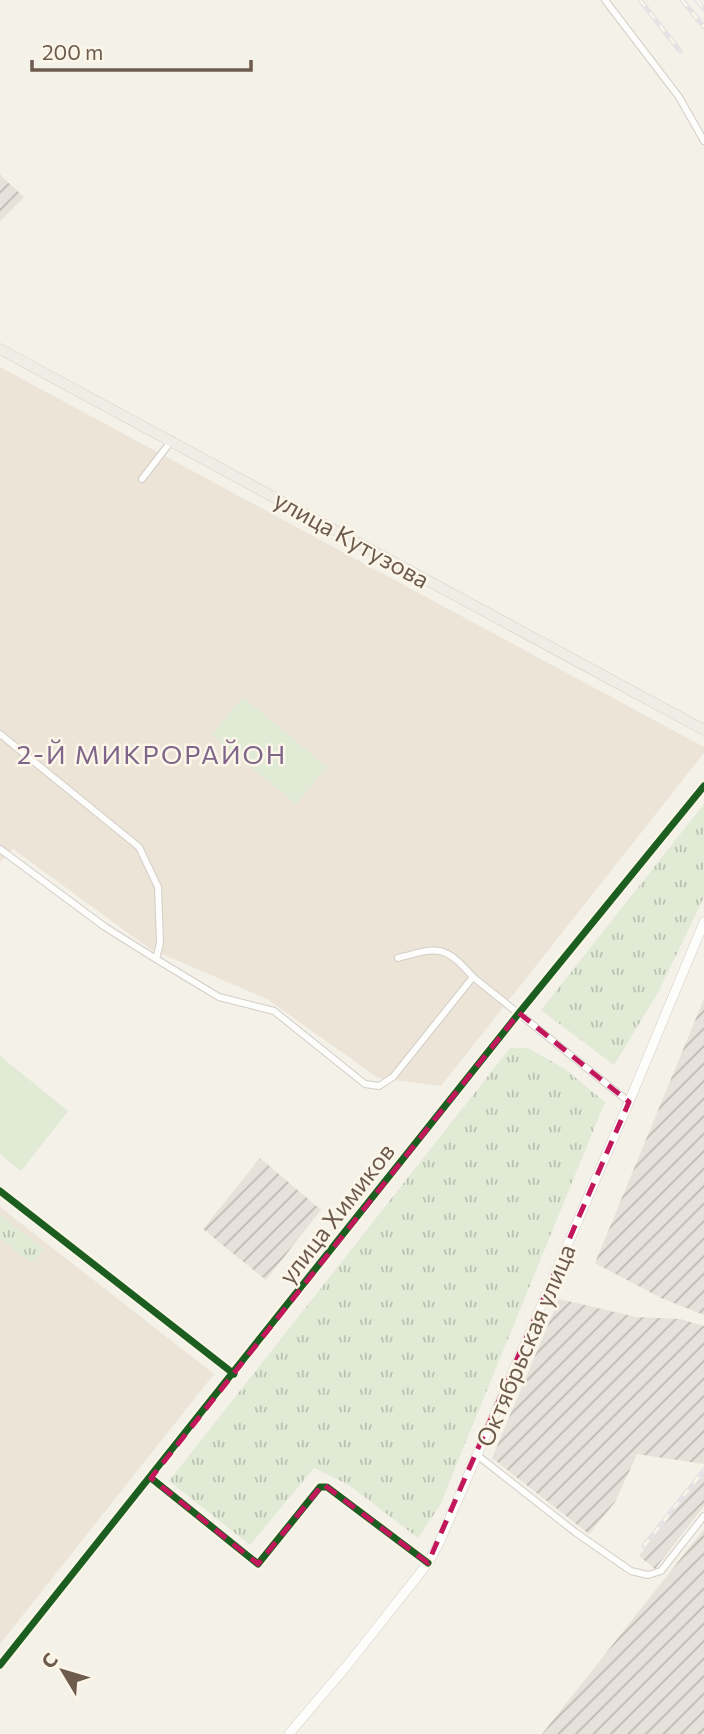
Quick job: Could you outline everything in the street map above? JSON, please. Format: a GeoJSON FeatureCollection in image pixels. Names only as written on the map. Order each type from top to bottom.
{"type":"FeatureCollection","features":[{"type":"Feature","properties":{"kind":"main road","name":"улица Кутузова"},"geometry":{"type":"LineString","coordinates":[[0,349],[704,730]]}},
{"type":"Feature","properties":{"kind":"main road","name":"Октябрьская улица"},"geometry":{"type":"LineString","coordinates":[[289,1734],[428,1563],[458,1501],[704,922]]}},
{"type":"Feature","properties":{"kind":"street"},"geometry":{"type":"LineString","coordinates":[[605,0],[679,97],[704,141]]}},
{"type":"Feature","properties":{"kind":"street"},"geometry":{"type":"LineString","coordinates":[[142,479],[172,440]]}},
{"type":"Feature","properties":{"kind":"street"},"geometry":{"type":"LineString","coordinates":[[0,734],[139,847],[158,887],[160,943],[156,959]]}},
{"type":"Feature","properties":{"kind":"street","name":"улица Химиков"},"geometry":{"type":"LineString","coordinates":[[0,1665],[519,1013],[704,786]]}},
{"type":"Feature","properties":{"kind":"street"},"geometry":{"type":"LineString","coordinates":[[0,849],[104,927],[219,997],[274,1011],[365,1084],[379,1086],[393,1077],[473,977]]}},
{"type":"Feature","properties":{"kind":"street"},"geometry":{"type":"LineString","coordinates":[[398,958],[427,950],[446,951],[473,977],[629,1102]]}},
{"type":"Feature","properties":{"kind":"street"},"geometry":{"type":"LineString","coordinates":[[0,1191],[234,1374]]}},
{"type":"Feature","properties":{"kind":"street"},"geometry":{"type":"LineString","coordinates":[[477,1455],[575,1532],[631,1571],[648,1575],[661,1571],[704,1516]]}},
{"type":"Feature","properties":{"kind":"street"},"geometry":{"type":"LineString","coordinates":[[151,1478],[258,1564],[320,1488],[327,1487],[428,1563]]}},
{"type":"Feature","properties":{"kind":"highlighted area"},"geometry":{"type":"Polygon","coordinates":[[[519,1013],[629,1102],[428,1563],[323,1484],[258,1564],[151,1478],[519,1013]]]}},
{"type":"Feature","properties":{"kind":"shaded area"},"geometry":{"type":"Polygon","coordinates":[[[0,175],[24,197],[0,221],[0,175]]]}},
{"type":"Feature","properties":{"kind":"shaded area"},"geometry":{"type":"Polygon","coordinates":[[[0,367],[704,747],[704,753],[441,1086],[378,1078],[267,999],[150,949],[13,849],[0,862],[0,367]]]}},
{"type":"Feature","properties":{"kind":"shaded area"},"geometry":{"type":"Polygon","coordinates":[[[704,999],[704,1315],[661,1298],[595,1263],[704,999]]]}},
{"type":"Feature","properties":{"kind":"shaded area"},"geometry":{"type":"Polygon","coordinates":[[[260,1158],[321,1210],[266,1280],[203,1229],[260,1158]]]}},
{"type":"Feature","properties":{"kind":"shaded area"},"geometry":{"type":"Polygon","coordinates":[[[0,1207],[214,1374],[0,1644],[0,1207]]]}},
{"type":"Feature","properties":{"kind":"shaded area"},"geometry":{"type":"Polygon","coordinates":[[[559,1299],[636,1317],[680,1319],[704,1326],[704,1464],[637,1454],[615,1502],[589,1534],[492,1458],[559,1299]]]}},
{"type":"Feature","properties":{"kind":"shaded area"},"geometry":{"type":"Polygon","coordinates":[[[704,1474],[704,1506],[655,1569],[639,1556],[704,1474]]]}},
{"type":"Feature","properties":{"kind":"shaded area"},"geometry":{"type":"Polygon","coordinates":[[[704,1529],[704,1734],[542,1734],[704,1529]]]}},
{"type":"Feature","properties":{"kind":"green space"},"geometry":{"type":"Polygon","coordinates":[[[243,697],[327,767],[296,804],[212,735],[243,697]]]}},
{"type":"Feature","properties":{"kind":"green space"},"geometry":{"type":"Polygon","coordinates":[[[704,804],[704,897],[659,991],[614,1065],[541,1010],[704,804]]]}},
{"type":"Feature","properties":{"kind":"green space"},"geometry":{"type":"Polygon","coordinates":[[[510,1048],[528,1048],[565,1069],[605,1102],[440,1505],[418,1538],[349,1485],[314,1468],[250,1545],[169,1481],[510,1048]]]}},
{"type":"Feature","properties":{"kind":"green space"},"geometry":{"type":"Polygon","coordinates":[[[0,1056],[68,1111],[21,1171],[0,1154],[0,1056]]]}},
{"type":"Feature","properties":{"kind":"green space"},"geometry":{"type":"Polygon","coordinates":[[[0,1215],[44,1249],[32,1263],[0,1239],[0,1215]]]}},
{"type":"Feature","properties":{"kind":"railway"},"geometry":{"type":"LineString","coordinates":[[640,0],[680,51]]}},
{"type":"Feature","properties":{"kind":"railway"},"geometry":{"type":"LineString","coordinates":[[682,0],[704,27]]}},
{"type":"Feature","properties":{"kind":"railway"},"geometry":{"type":"LineString","coordinates":[[697,0],[704,9]]}},
{"type":"Feature","properties":{"kind":"railway"},"geometry":{"type":"LineString","coordinates":[[644,1546],[704,1470]]}},
{"type":"Feature","properties":{"kind":"cycle path"},"geometry":{"type":"LineString","coordinates":[[0,1665],[519,1013],[704,786]]}},
{"type":"Feature","properties":{"kind":"cycle path"},"geometry":{"type":"LineString","coordinates":[[0,1191],[234,1374]]}},
{"type":"Feature","properties":{"kind":"cycle path"},"geometry":{"type":"LineString","coordinates":[[151,1478],[258,1564],[320,1487],[327,1487],[428,1563]]}},
{"type":"Feature","properties":{"kind":"district","name":"2-Й МИКРОРАЙОН"},"geometry":{"type":"Point","coordinates":[152,753]}}]}
